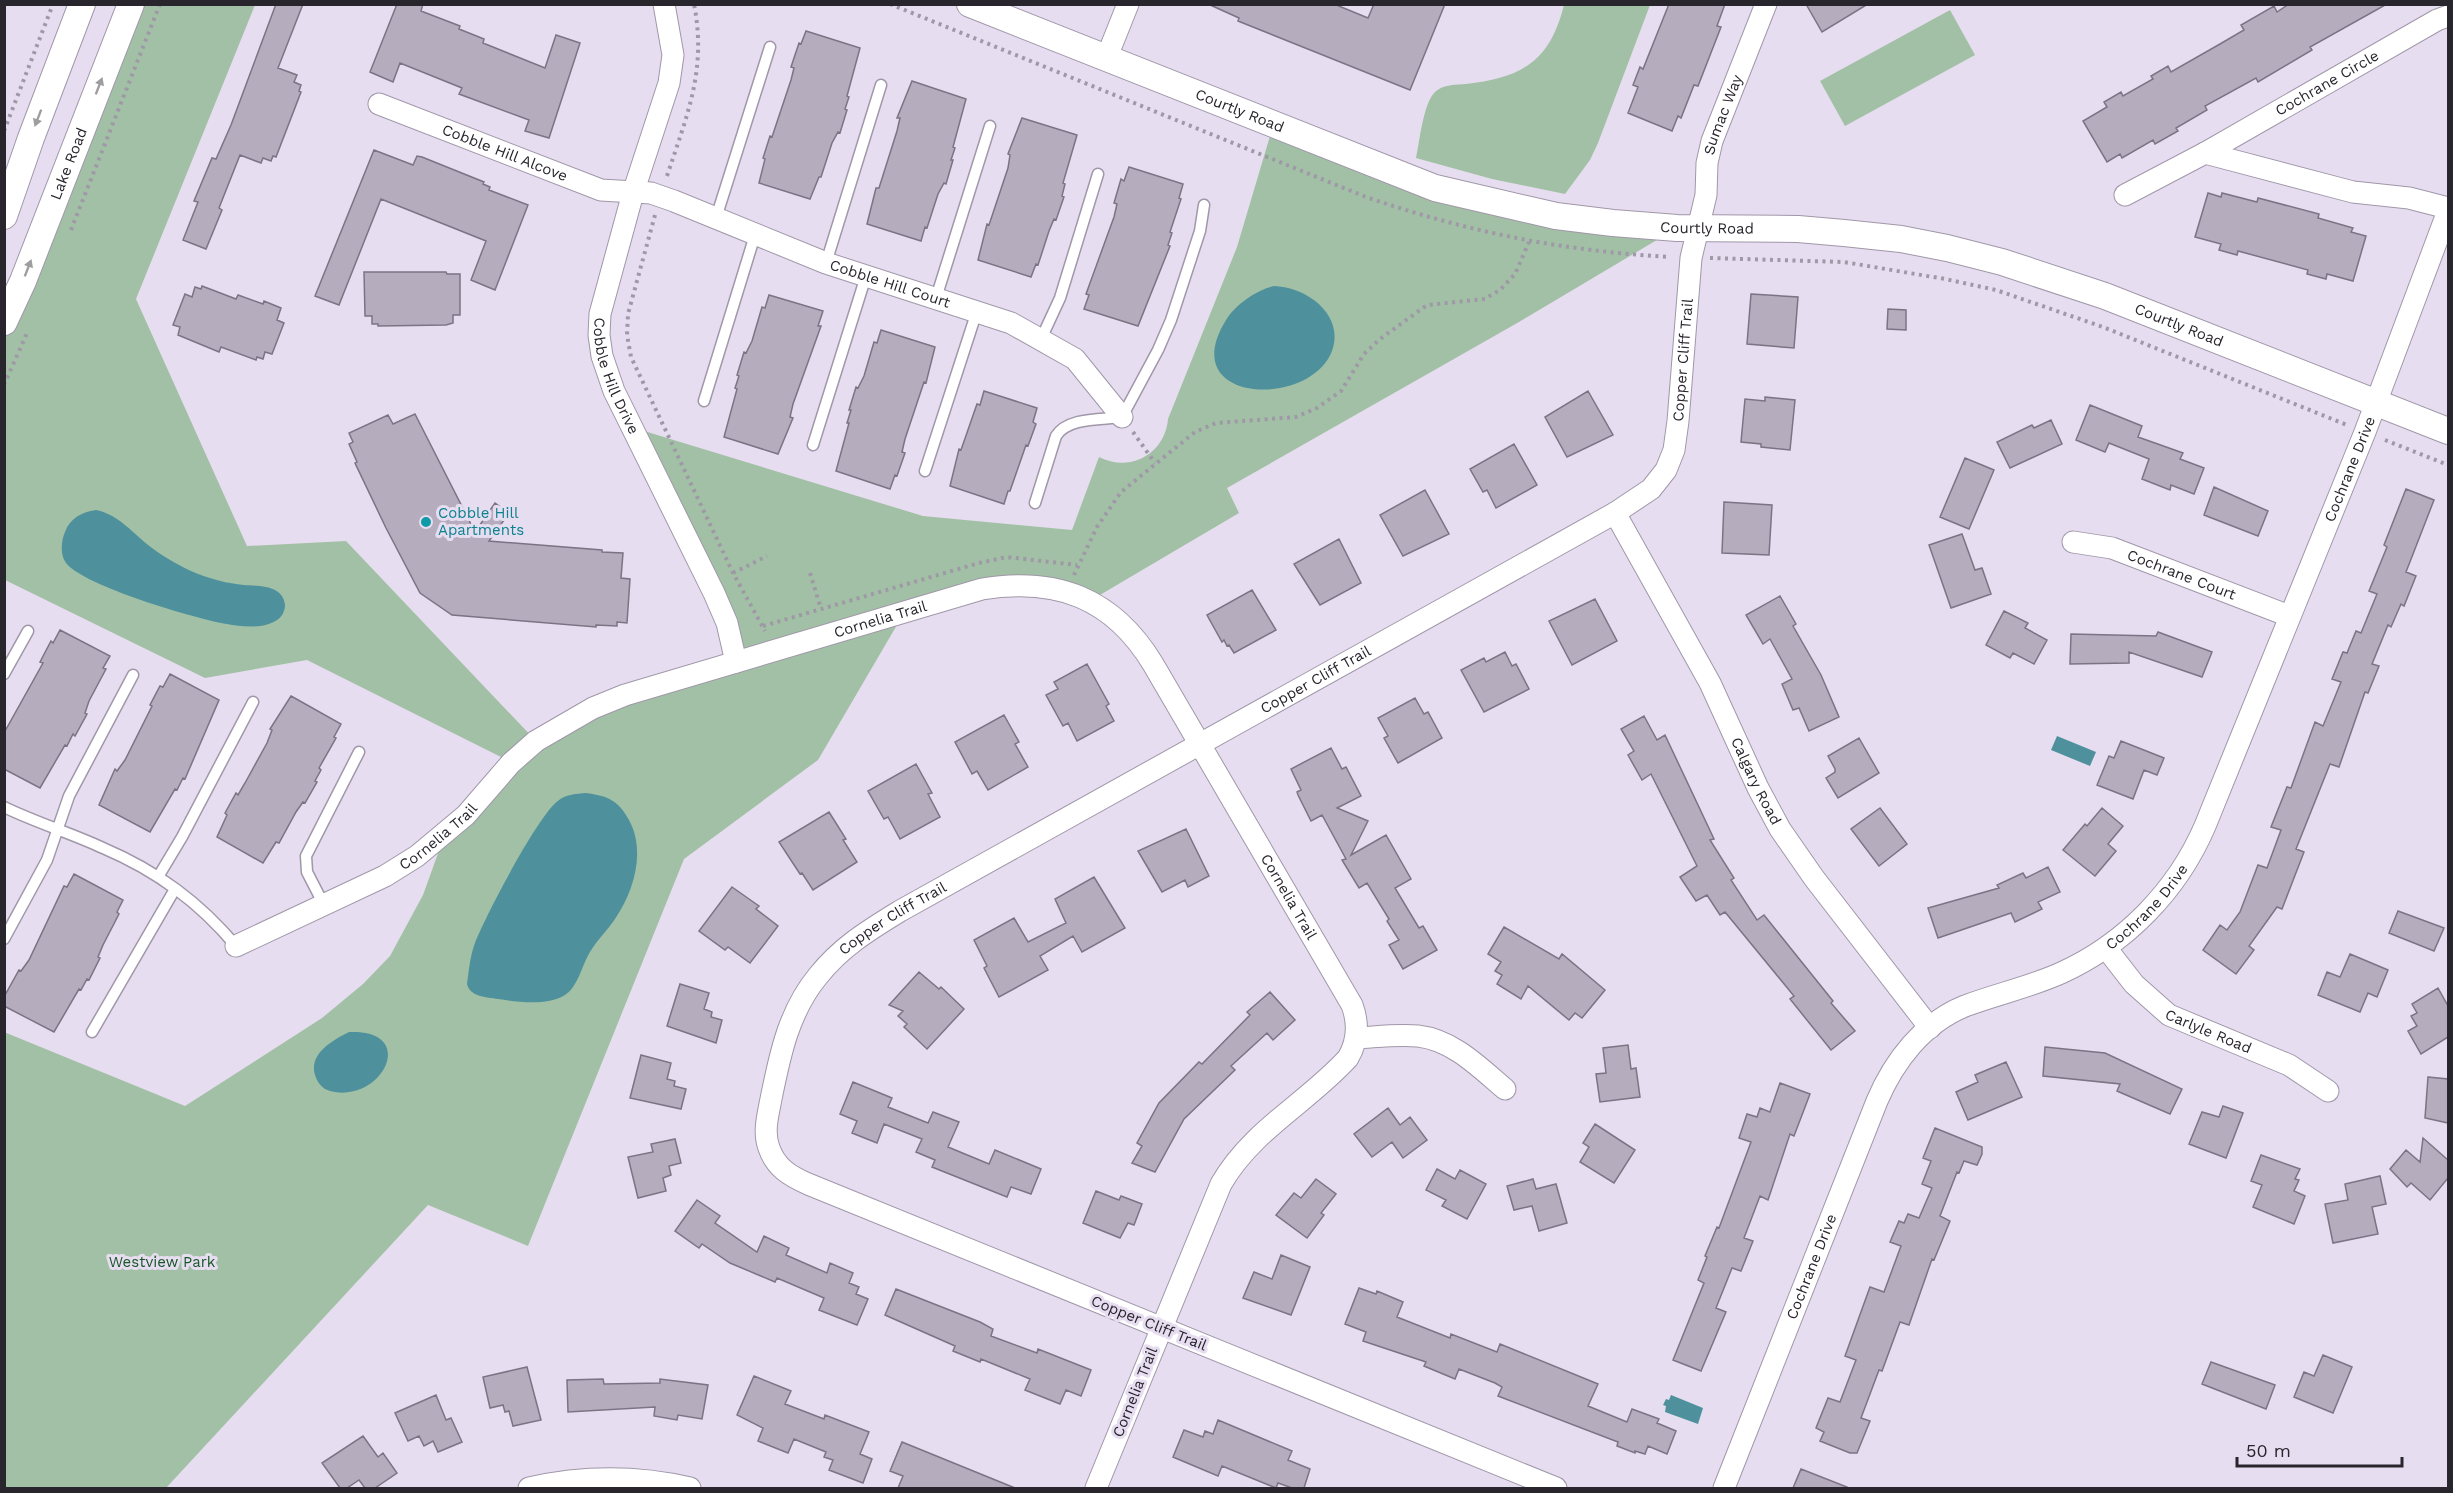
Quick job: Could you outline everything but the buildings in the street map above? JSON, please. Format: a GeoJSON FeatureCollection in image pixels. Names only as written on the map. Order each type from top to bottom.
{"type":"FeatureCollection","features":[{"type":"Feature","properties":{"kind":"street"},"geometry":{"type":"LineString","coordinates":[[4,216],[82,4]]}},
{"type":"Feature","properties":{"kind":"street","name":"Lake Road"},"geometry":{"type":"LineString","coordinates":[[4,321],[23,281],[132,4]]}},
{"type":"Feature","properties":{"kind":"street","name":"Cobble Hill Drive"},"geometry":{"type":"LineString","coordinates":[[664,4],[673,55],[669,83],[633,193],[600,314],[599,335],[602,356],[614,391],[714,593],[727,623],[736,662]]}},
{"type":"Feature","properties":{"kind":"street","name":"Courtly Road"},"geometry":{"type":"LineString","coordinates":[[970,4],[1436,189],[1556,216],[1677,228],[1798,229],[1844,233],[1901,239],[2002,262],[2105,296],[2448,431]]}},
{"type":"Feature","properties":{"kind":"street"},"geometry":{"type":"LineString","coordinates":[[1106,59],[1128,4]]}},
{"type":"Feature","properties":{"kind":"street","name":"Sumac Way"},"geometry":{"type":"LineString","coordinates":[[1698,228],[1706,195],[1707,163],[1712,141],[1766,4]]}},
{"type":"Feature","properties":{"kind":"street","name":"Cochrane Circle"},"geometry":{"type":"LineString","coordinates":[[2125,195],[2205,153],[2437,20],[2448,16]]}},
{"type":"Feature","properties":{"kind":"street","name":"Cobble Hill Alcove"},"geometry":{"type":"LineString","coordinates":[[380,104],[601,190],[633,193]]}},
{"type":"Feature","properties":{"kind":"street"},"geometry":{"type":"LineString","coordinates":[[2205,153],[2353,192],[2409,198],[2448,209]]}},
{"type":"Feature","properties":{"kind":"street","name":"Cobble Hill Court"},"geometry":{"type":"LineString","coordinates":[[633,193],[660,196],[826,263],[977,310],[1011,323],[1075,359],[1122,417]]}},
{"type":"Feature","properties":{"kind":"street","name":"Cochrane Drive"},"geometry":{"type":"LineString","coordinates":[[1724,1488],[1885,1083],[1905,1053],[1930,1028],[1956,1011],[2059,974],[2106,948],[2134,926],[2155,904],[2177,877],[2195,849],[2377,402],[2448,209]]}},
{"type":"Feature","properties":{"kind":"street","name":"Copper Cliff Trail"},"geometry":{"type":"LineString","coordinates":[[1556,1488],[794,1178],[775,1161],[767,1143],[766,1127],[787,1030],[809,988],[840,951],[860,936],[900,911],[1615,513],[1652,489],[1666,470],[1672,457],[1678,421],[1691,258],[1698,228]]}},
{"type":"Feature","properties":{"kind":"street","name":"Calgary Road"},"geometry":{"type":"LineString","coordinates":[[1615,513],[1710,683],[1758,788],[1780,829],[1814,878],[1930,1028]]}},
{"type":"Feature","properties":{"kind":"street","name":"Cochrane Court"},"geometry":{"type":"LineString","coordinates":[[2073,542],[2112,548],[2289,616]]}},
{"type":"Feature","properties":{"kind":"street","name":"Cornelia Trail"},"geometry":{"type":"LineString","coordinates":[[236,946],[385,876],[417,856],[466,815],[511,763],[536,741],[593,708],[625,695],[982,589],[1008,585],[1036,585],[1068,593],[1114,617],[1134,636],[1200,745],[1352,1005],[1357,1023],[1356,1038],[1351,1053],[1344,1063],[1263,1131],[1236,1160],[1210,1207],[1096,1488]]}},
{"type":"Feature","properties":{"kind":"street","name":"Carlyle Road"},"geometry":{"type":"LineString","coordinates":[[2106,948],[2134,984],[2169,1015],[2289,1065],[2328,1091]]}},
{"type":"Feature","properties":{"kind":"street"},"geometry":{"type":"LineString","coordinates":[[1356,1038],[1405,1035],[1436,1040],[1461,1053],[1505,1089]]}},
{"type":"Feature","properties":{"kind":"street"},"geometry":{"type":"LineString","coordinates":[[529,1488],[573,1481],[607,1479],[656,1482],[690,1488]]}},
{"type":"Feature","properties":{"kind":"lane"},"geometry":{"type":"LineString","coordinates":[[716,218],[770,47]]}},
{"type":"Feature","properties":{"kind":"lane"},"geometry":{"type":"LineString","coordinates":[[826,263],[881,85]]}},
{"type":"Feature","properties":{"kind":"lane"},"geometry":{"type":"LineString","coordinates":[[936,298],[990,126]]}},
{"type":"Feature","properties":{"kind":"lane"},"geometry":{"type":"LineString","coordinates":[[1041,339],[1060,298],[1098,174]]}},
{"type":"Feature","properties":{"kind":"lane"},"geometry":{"type":"LineString","coordinates":[[1035,503],[1056,436],[1061,429],[1076,423],[1122,417],[1158,350],[1171,320],[1200,231],[1204,205]]}},
{"type":"Feature","properties":{"kind":"lane"},"geometry":{"type":"LineString","coordinates":[[704,401],[755,235]]}},
{"type":"Feature","properties":{"kind":"lane"},"geometry":{"type":"LineString","coordinates":[[813,445],[866,276]]}},
{"type":"Feature","properties":{"kind":"lane"},"geometry":{"type":"LineString","coordinates":[[925,471],[977,310]]}},
{"type":"Feature","properties":{"kind":"lane"},"geometry":{"type":"LineString","coordinates":[[4,674],[28,631]]}},
{"type":"Feature","properties":{"kind":"lane"},"geometry":{"type":"LineString","coordinates":[[4,939],[47,860],[69,796],[133,675]]}},
{"type":"Feature","properties":{"kind":"lane"},"geometry":{"type":"LineString","coordinates":[[158,877],[182,837],[253,702]]}},
{"type":"Feature","properties":{"kind":"lane"},"geometry":{"type":"LineString","coordinates":[[324,905],[307,872],[306,856],[359,752]]}},
{"type":"Feature","properties":{"kind":"lane"},"geometry":{"type":"LineString","coordinates":[[4,807],[117,854],[158,877],[197,903],[236,946]]}},
{"type":"Feature","properties":{"kind":"lane"},"geometry":{"type":"LineString","coordinates":[[92,1032],[175,889]]}},
{"type":"Feature","properties":{"kind":"path"},"geometry":{"type":"LineString","coordinates":[[4,130],[53,4]]}},
{"type":"Feature","properties":{"kind":"path"},"geometry":{"type":"LineString","coordinates":[[694,4],[697,22],[698,70],[694,94],[660,196],[628,314],[627,335],[632,357],[733,573],[763,626],[771,652]]}},
{"type":"Feature","properties":{"kind":"path"},"geometry":{"type":"LineString","coordinates":[[1068,593],[1077,564],[1103,518],[1121,492],[1195,432],[1216,423],[1296,417],[1317,408],[1341,391],[1364,354],[1380,339],[1427,305],[1485,299],[1501,289],[1515,274],[1529,242]]}},
{"type":"Feature","properties":{"kind":"path"},"geometry":{"type":"LineString","coordinates":[[1122,417],[1155,463]]}},
{"type":"Feature","properties":{"kind":"path"},"geometry":{"type":"LineString","coordinates":[[733,573],[767,556]]}},
{"type":"Feature","properties":{"kind":"path"},"geometry":{"type":"LineString","coordinates":[[810,573],[821,609]]}},
{"type":"Feature","properties":{"kind":"green space","name":"Westview Park"},"geometry":{"type":"Polygon","coordinates":[[[131,5],[255,5],[136,299],[247,546],[346,541],[536,741],[736,662],[631,427],[923,516],[1072,530],[1099,457],[1122,463],[1134,461],[1153,451],[1160,442],[1237,247],[1273,126],[1381,168],[1677,228],[1519,322],[1227,488],[1239,513],[1088,602],[1036,585],[904,613],[818,760],[684,859],[528,1246],[428,1205],[166,1488],[5,1488],[4,1032],[185,1106],[322,1018],[363,984],[390,956],[423,895],[445,834],[511,762],[307,660],[205,678],[5,580],[5,322],[131,5]]]}},
{"type":"Feature","properties":{"kind":"green space"},"geometry":{"type":"Polygon","coordinates":[[[1564,5],[1650,5],[1598,143],[1590,160],[1565,194],[1492,179],[1416,158],[1425,113],[1435,92],[1446,86],[1503,77],[1531,63],[1551,40],[1564,5]]]}},
{"type":"Feature","properties":{"kind":"green space"},"geometry":{"type":"Polygon","coordinates":[[[1950,10],[1975,55],[1845,126],[1820,81],[1950,10]]]}},
{"type":"Feature","properties":{"kind":"water"},"geometry":{"type":"Polygon","coordinates":[[[1274,286],[1299,292],[1320,305],[1333,326],[1335,338],[1332,351],[1319,370],[1299,382],[1275,389],[1251,389],[1231,382],[1218,368],[1215,348],[1226,320],[1235,308],[1261,291],[1274,286]]]}},
{"type":"Feature","properties":{"kind":"water"},"geometry":{"type":"Polygon","coordinates":[[[96,510],[112,516],[145,543],[184,568],[219,581],[263,586],[275,590],[283,598],[285,605],[283,614],[266,625],[227,624],[191,616],[94,582],[66,563],[62,548],[67,527],[73,519],[96,510]]]}},
{"type":"Feature","properties":{"kind":"water"},"geometry":{"type":"Polygon","coordinates":[[[2057,736],[2096,752],[2090,766],[2051,750],[2057,736]]]}},
{"type":"Feature","properties":{"kind":"water"},"geometry":{"type":"Polygon","coordinates":[[[586,793],[616,803],[625,813],[634,832],[637,845],[636,871],[622,908],[587,957],[577,981],[565,995],[550,1001],[532,1002],[489,998],[471,992],[467,984],[473,948],[526,844],[550,809],[559,800],[586,793]]]}},
{"type":"Feature","properties":{"kind":"water"},"geometry":{"type":"Polygon","coordinates":[[[349,1032],[370,1034],[383,1041],[388,1052],[386,1064],[379,1076],[368,1086],[352,1092],[329,1091],[317,1080],[314,1064],[322,1050],[349,1032]]]}},
{"type":"Feature","properties":{"kind":"water"},"geometry":{"type":"Polygon","coordinates":[[[1671,1395],[1703,1408],[1698,1424],[1665,1412],[1666,1406],[1663,1405],[1671,1395]]]}},
{"type":"Feature","properties":{"kind":"place","name":"Cobble Hill Apartments"},"geometry":{"type":"Point","coordinates":[426,522]}}]}
